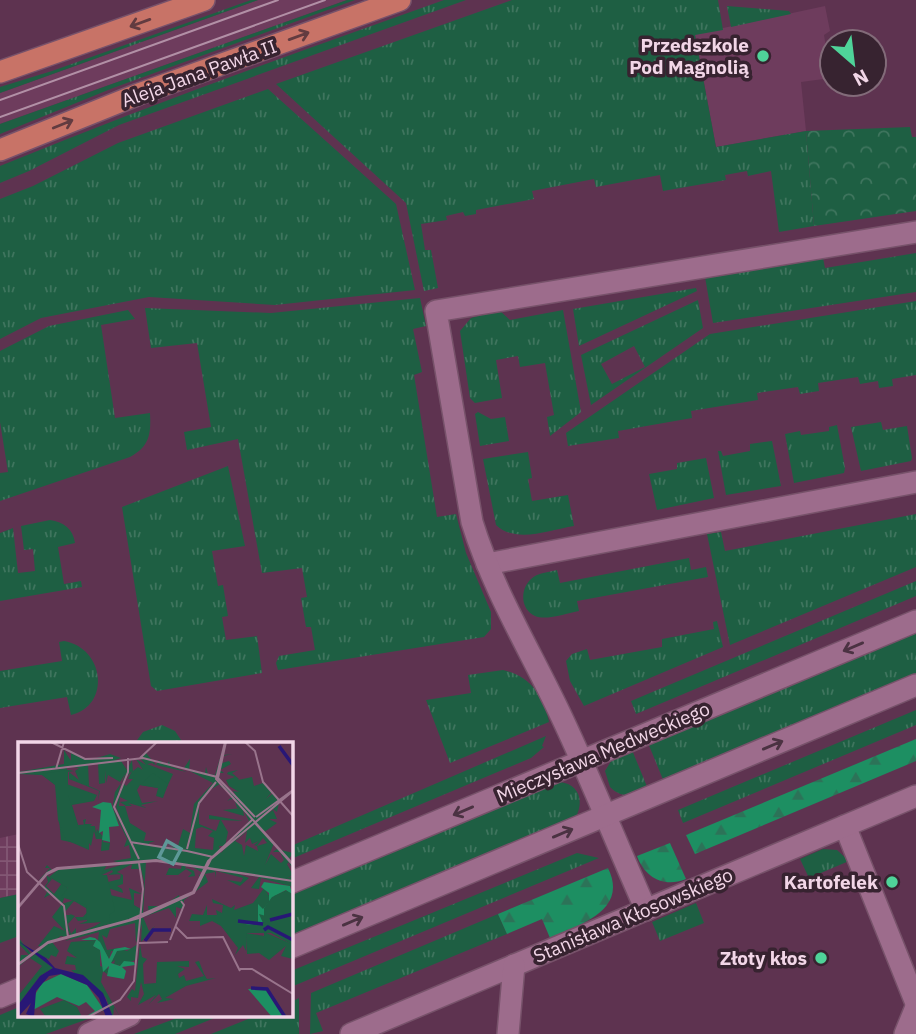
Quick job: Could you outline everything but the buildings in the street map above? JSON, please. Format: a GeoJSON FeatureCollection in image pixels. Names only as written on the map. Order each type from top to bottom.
{"type":"FeatureCollection","features":[{"type":"Feature","properties":{"kind":"main road"},"geometry":{"type":"LineString","coordinates":[[0,72],[204,0]]}},
{"type":"Feature","properties":{"kind":"main road","name":"Aleja Jana Pawła II"},"geometry":{"type":"LineString","coordinates":[[0,150],[139,94],[400,0]]}},
{"type":"Feature","properties":{"kind":"street"},"geometry":{"type":"LineString","coordinates":[[646,909],[550,692],[505,607],[472,522],[436,311],[916,232]]}},
{"type":"Feature","properties":{"kind":"street"},"geometry":{"type":"LineString","coordinates":[[487,564],[916,482]]}},
{"type":"Feature","properties":{"kind":"street","name":"Mieczysława Medweckiego"},"geometry":{"type":"LineString","coordinates":[[292,882],[916,621]]}},
{"type":"Feature","properties":{"kind":"street"},"geometry":{"type":"LineString","coordinates":[[292,947],[916,685]]}},
{"type":"Feature","properties":{"kind":"street","name":"Stanisława Kłosowskiego"},"geometry":{"type":"LineString","coordinates":[[351,1034],[916,796]]}},
{"type":"Feature","properties":{"kind":"street"},"geometry":{"type":"LineString","coordinates":[[845,826],[916,1005],[905,1034]]}},
{"type":"Feature","properties":{"kind":"street"},"geometry":{"type":"LineString","coordinates":[[509,1034],[514,965]]}},
{"type":"Feature","properties":{"kind":"street"},"geometry":{"type":"LineString","coordinates":[[0,997],[18,989]]}},
{"type":"Feature","properties":{"kind":"street"},"geometry":{"type":"LineString","coordinates":[[89,1034],[128,1016]]}},
{"type":"Feature","properties":{"kind":"shaded area"},"geometry":{"type":"Polygon","coordinates":[[[258,0],[347,0],[0,124],[0,93],[258,0]]]}},
{"type":"Feature","properties":{"kind":"shaded area","name":"Przedszkole Pod Magnolią"},"geometry":{"type":"Polygon","coordinates":[[[825,6],[829,28],[818,28],[818,80],[801,82],[806,131],[716,147],[695,34],[825,6]]]}},
{"type":"Feature","properties":{"kind":"shaded area"},"geometry":{"type":"Polygon","coordinates":[[[18,834],[18,894],[0,898],[0,838],[18,834]]]}},
{"type":"Feature","properties":{"kind":"green space"},"geometry":{"type":"Polygon","coordinates":[[[251,0],[258,0],[0,93],[0,87],[251,0]]]}},
{"type":"Feature","properties":{"kind":"green space"},"geometry":{"type":"Polygon","coordinates":[[[347,0],[355,0],[113,88],[0,134],[0,124],[347,0]]]}},
{"type":"Feature","properties":{"kind":"green space"},"geometry":{"type":"Polygon","coordinates":[[[444,0],[466,0],[119,125],[0,183],[0,166],[165,101],[444,0]]]}},
{"type":"Feature","properties":{"kind":"green space"},"geometry":{"type":"Polygon","coordinates":[[[512,0],[718,0],[723,30],[695,35],[716,147],[806,131],[814,226],[779,232],[771,171],[748,176],[747,171],[725,175],[726,180],[663,191],[660,175],[596,187],[594,179],[532,191],[534,199],[476,210],[476,214],[465,216],[463,212],[446,216],[447,220],[421,224],[425,250],[431,250],[438,288],[424,291],[406,203],[276,84],[512,0]]]}},
{"type":"Feature","properties":{"kind":"green space"},"geometry":{"type":"Polygon","coordinates":[[[727,6],[789,11],[791,14],[731,27],[727,6]]]}},
{"type":"Feature","properties":{"kind":"green space"},"geometry":{"type":"Polygon","coordinates":[[[268,89],[396,204],[415,290],[275,305],[149,297],[41,318],[0,339],[0,199],[33,186],[118,143],[268,89]]]}},
{"type":"Feature","properties":{"kind":"green space"},"geometry":{"type":"Polygon","coordinates":[[[910,127],[912,137],[916,137],[916,211],[814,226],[806,131],[910,127]]]}},
{"type":"Feature","properties":{"kind":"green space"},"geometry":{"type":"Polygon","coordinates":[[[916,253],[916,292],[713,323],[705,277],[823,258],[825,268],[916,253]]]}},
{"type":"Feature","properties":{"kind":"green space"},"geometry":{"type":"Polygon","coordinates":[[[696,288],[697,291],[579,346],[573,309],[696,288]]]}},
{"type":"Feature","properties":{"kind":"green space"},"geometry":{"type":"Polygon","coordinates":[[[420,298],[426,326],[413,329],[422,372],[414,375],[437,517],[456,514],[466,553],[491,612],[491,629],[484,637],[278,670],[276,663],[279,656],[315,650],[311,627],[306,627],[301,598],[307,597],[302,568],[262,573],[238,439],[187,450],[184,432],[211,427],[197,343],[151,348],[145,308],[271,313],[420,298]]]}},
{"type":"Feature","properties":{"kind":"green space"},"geometry":{"type":"Polygon","coordinates":[[[698,300],[703,328],[591,405],[581,355],[698,300]],[[634,346],[601,364],[612,384],[645,367],[634,346]]]}},
{"type":"Feature","properties":{"kind":"green space"},"geometry":{"type":"Polygon","coordinates":[[[916,301],[916,375],[892,379],[893,386],[879,388],[878,381],[860,384],[858,377],[818,383],[819,391],[800,394],[798,387],[757,393],[758,400],[691,411],[692,418],[618,431],[619,438],[568,446],[566,433],[710,334],[916,301]]]}},
{"type":"Feature","properties":{"kind":"green space"},"geometry":{"type":"Polygon","coordinates":[[[128,310],[135,319],[101,325],[115,418],[150,413],[150,427],[145,444],[130,457],[0,501],[0,473],[8,472],[0,422],[0,351],[49,326],[128,310]]]}},
{"type":"Feature","properties":{"kind":"green space"},"geometry":{"type":"Polygon","coordinates":[[[499,310],[510,320],[563,310],[581,412],[550,436],[547,417],[554,415],[545,363],[520,367],[518,356],[496,360],[502,398],[475,403],[470,398],[460,331],[471,318],[499,310]]]}},
{"type":"Feature","properties":{"kind":"green space"},"geometry":{"type":"Polygon","coordinates":[[[478,412],[491,419],[505,417],[509,441],[480,446],[475,414],[478,412]]]}},
{"type":"Feature","properties":{"kind":"green space"},"geometry":{"type":"Polygon","coordinates":[[[881,422],[883,430],[907,426],[911,461],[861,471],[851,427],[881,422]]]}},
{"type":"Feature","properties":{"kind":"green space"},"geometry":{"type":"Polygon","coordinates":[[[837,425],[844,473],[794,483],[785,434],[829,431],[829,427],[837,425]]]}},
{"type":"Feature","properties":{"kind":"green space"},"geometry":{"type":"Polygon","coordinates":[[[772,441],[781,486],[726,495],[718,451],[721,451],[723,456],[750,451],[750,444],[772,441]]]}},
{"type":"Feature","properties":{"kind":"green space"},"geometry":{"type":"Polygon","coordinates":[[[528,452],[532,478],[528,479],[532,501],[568,495],[574,526],[523,535],[504,531],[496,525],[483,459],[528,452]]]}},
{"type":"Feature","properties":{"kind":"green space"},"geometry":{"type":"Polygon","coordinates":[[[706,458],[714,498],[657,510],[649,474],[677,469],[677,463],[706,458]]]}},
{"type":"Feature","properties":{"kind":"green space"},"geometry":{"type":"Polygon","coordinates":[[[228,466],[245,546],[212,551],[218,586],[223,585],[228,616],[222,617],[226,640],[257,636],[262,673],[157,691],[151,686],[122,507],[228,466]]]}},
{"type":"Feature","properties":{"kind":"green space"},"geometry":{"type":"Polygon","coordinates":[[[916,514],[916,567],[730,645],[707,534],[721,532],[725,551],[916,514]]]}},
{"type":"Feature","properties":{"kind":"green space"},"geometry":{"type":"Polygon","coordinates":[[[50,520],[67,527],[74,538],[75,543],[58,547],[64,584],[81,581],[82,587],[0,601],[0,533],[13,528],[18,573],[35,571],[33,549],[24,550],[21,526],[50,520]]]}},
{"type":"Feature","properties":{"kind":"green space"},"geometry":{"type":"Polygon","coordinates":[[[689,558],[691,570],[706,567],[708,577],[577,601],[579,611],[551,617],[535,616],[524,604],[523,593],[527,583],[543,573],[557,570],[560,583],[689,558]]]}},
{"type":"Feature","properties":{"kind":"green space"},"geometry":{"type":"Polygon","coordinates":[[[916,581],[916,596],[636,714],[631,701],[916,581]]]}},
{"type":"Feature","properties":{"kind":"green space"},"geometry":{"type":"Polygon","coordinates":[[[717,621],[723,647],[584,706],[570,681],[566,661],[572,654],[587,649],[590,660],[662,647],[662,639],[714,629],[713,622],[717,621]]]}},
{"type":"Feature","properties":{"kind":"green space"},"geometry":{"type":"Polygon","coordinates":[[[916,631],[916,676],[664,782],[648,743],[916,631]]]}},
{"type":"Feature","properties":{"kind":"green space"},"geometry":{"type":"Polygon","coordinates":[[[59,642],[78,646],[88,654],[95,665],[98,677],[93,701],[84,710],[71,715],[67,697],[0,708],[0,671],[62,661],[59,642]]]}},
{"type":"Feature","properties":{"kind":"green space"},"geometry":{"type":"Polygon","coordinates":[[[503,670],[521,677],[534,688],[544,704],[549,722],[450,763],[426,700],[471,693],[468,675],[503,670]]]}},
{"type":"Feature","properties":{"kind":"green space"},"geometry":{"type":"Polygon","coordinates":[[[916,710],[916,725],[683,823],[678,810],[916,710]]]}},
{"type":"Feature","properties":{"kind":"green space"},"geometry":{"type":"Polygon","coordinates":[[[162,725],[175,731],[182,742],[136,742],[143,732],[162,725]]]}},
{"type":"Feature","properties":{"kind":"green space"},"geometry":{"type":"Polygon","coordinates":[[[546,736],[542,746],[544,747],[531,758],[292,859],[292,846],[546,736]]]}},
{"type":"Feature","properties":{"kind":"green space"},"geometry":{"type":"Polygon","coordinates":[[[916,739],[916,761],[695,854],[686,835],[916,739]]]}},
{"type":"Feature","properties":{"kind":"green space"},"geometry":{"type":"Polygon","coordinates":[[[632,750],[648,789],[633,794],[619,794],[610,787],[605,771],[613,758],[632,750]]]}},
{"type":"Feature","properties":{"kind":"green space"},"geometry":{"type":"Polygon","coordinates":[[[559,782],[571,786],[580,800],[575,818],[292,938],[292,892],[559,782]]]}},
{"type":"Feature","properties":{"kind":"green space"},"geometry":{"type":"Polygon","coordinates":[[[670,843],[686,879],[670,882],[656,879],[640,864],[637,856],[670,843]]]}},
{"type":"Feature","properties":{"kind":"green space"},"geometry":{"type":"Polygon","coordinates":[[[823,849],[837,850],[849,861],[809,878],[800,859],[823,849]]]}},
{"type":"Feature","properties":{"kind":"green space"},"geometry":{"type":"Polygon","coordinates":[[[577,853],[599,858],[292,987],[292,971],[577,853]]]}},
{"type":"Feature","properties":{"kind":"green space"},"geometry":{"type":"Polygon","coordinates":[[[608,868],[613,883],[612,895],[607,906],[598,914],[550,938],[542,919],[507,934],[498,914],[608,868]]]}},
{"type":"Feature","properties":{"kind":"green space"},"geometry":{"type":"Polygon","coordinates":[[[18,894],[18,936],[0,943],[0,898],[18,894]]]}},
{"type":"Feature","properties":{"kind":"green space"},"geometry":{"type":"Polygon","coordinates":[[[696,903],[704,923],[660,941],[652,922],[696,903]]]}},
{"type":"Feature","properties":{"kind":"green space"},"geometry":{"type":"Polygon","coordinates":[[[498,914],[507,934],[316,1013],[323,1031],[310,1034],[311,993],[498,914]]]}},
{"type":"Feature","properties":{"kind":"green space"},"geometry":{"type":"Polygon","coordinates":[[[299,998],[299,1034],[211,1034],[256,1016],[292,1016],[292,1002],[299,998]]]}},
{"type":"Feature","properties":{"kind":"green space"},"geometry":{"type":"Polygon","coordinates":[[[18,1007],[18,1016],[96,1016],[46,1034],[0,1034],[0,1015],[18,1007]]]}},
{"type":"Feature","properties":{"kind":"green space"},"geometry":{"type":"Polygon","coordinates":[[[182,1016],[220,1016],[175,1034],[134,1034],[182,1016]]]}},
{"type":"Feature","properties":{"kind":"tram line"},"geometry":{"type":"LineString","coordinates":[[0,100],[278,0]]}},
{"type":"Feature","properties":{"kind":"tram line"},"geometry":{"type":"LineString","coordinates":[[0,117],[325,0]]}},
{"type":"Feature","properties":{"kind":"place","name":"Przedszkole Pod Magnolią"},"geometry":{"type":"Point","coordinates":[763,56]}},
{"type":"Feature","properties":{"kind":"place","name":"Kartofelek"},"geometry":{"type":"Point","coordinates":[892,882]}},
{"type":"Feature","properties":{"kind":"place","name":"Złoty kłos"},"geometry":{"type":"Point","coordinates":[821,958]}}]}
